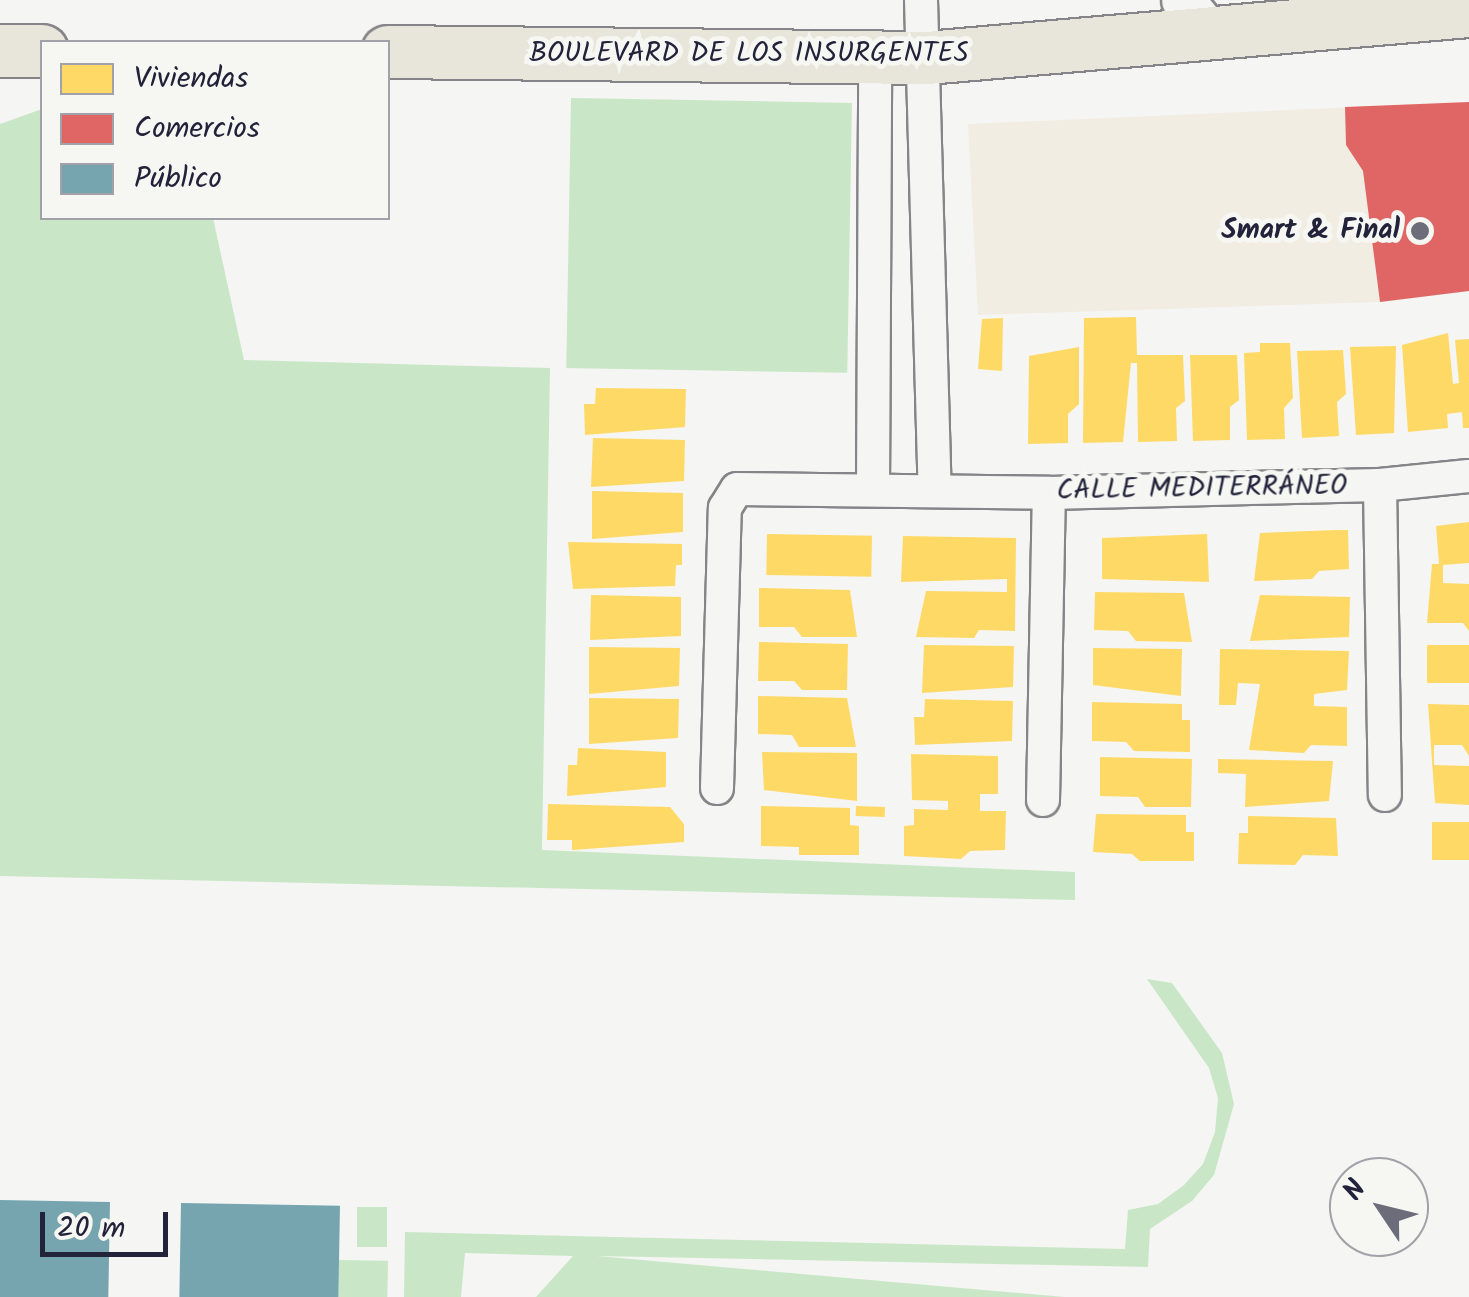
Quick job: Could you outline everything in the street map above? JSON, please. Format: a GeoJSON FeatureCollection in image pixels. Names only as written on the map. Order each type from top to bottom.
{"type":"FeatureCollection","features":[{"type":"Feature","properties":{"kind":"main road"},"geometry":{"type":"LineString","coordinates":[[1403,13],[1466,0]]}},
{"type":"Feature","properties":{"kind":"main road","name":"BOULEVARD DE LOS INSURGENTES"},"geometry":{"type":"LineString","coordinates":[[390,52],[927,58],[1198,18],[1469,11]]}},
{"type":"Feature","properties":{"kind":"main road"},"geometry":{"type":"LineString","coordinates":[[0,51],[40,51]]}},
{"type":"Feature","properties":{"kind":"street"},"geometry":{"type":"LineString","coordinates":[[921,0],[927,58],[935,490]]}},
{"type":"Feature","properties":{"kind":"street"},"geometry":{"type":"LineString","coordinates":[[873,489],[875,58]]}},
{"type":"Feature","properties":{"kind":"street"},"geometry":{"type":"LineString","coordinates":[[876,318],[933,316]]}},
{"type":"Feature","properties":{"kind":"street","name":"CALLE MEDITERRÁNEO"},"geometry":{"type":"LineString","coordinates":[[718,788],[730,494],[873,489],[1049,493],[1380,485],[1469,476]]}},
{"type":"Feature","properties":{"kind":"street"},"geometry":{"type":"LineString","coordinates":[[1380,485],[1384,796]]}},
{"type":"Feature","properties":{"kind":"street"},"geometry":{"type":"LineString","coordinates":[[1043,800],[1049,493]]}},
{"type":"Feature","properties":{"kind":"shaded area"},"geometry":{"type":"Polygon","coordinates":[[[1469,102],[1469,291],[1380,302],[978,315],[968,124],[1469,102]]]}},
{"type":"Feature","properties":{"kind":"green space"},"geometry":{"type":"Polygon","coordinates":[[[571,98],[852,103],[847,373],[566,368],[571,98]]]}},
{"type":"Feature","properties":{"kind":"green space"},"geometry":{"type":"Polygon","coordinates":[[[40,110],[40,220],[213,220],[244,360],[550,368],[542,850],[1075,872],[1075,900],[0,876],[0,124],[40,110]]]}},
{"type":"Feature","properties":{"kind":"green space"},"geometry":{"type":"Polygon","coordinates":[[[1147,979],[1172,983],[1222,1053],[1234,1104],[1214,1175],[1192,1201],[1150,1229],[1148,1267],[597,1256],[1065,1297],[536,1297],[573,1256],[465,1253],[461,1297],[404,1297],[405,1232],[1125,1249],[1128,1210],[1158,1204],[1184,1185],[1203,1164],[1215,1132],[1218,1098],[1209,1068],[1147,979]]]}},
{"type":"Feature","properties":{"kind":"green space"},"geometry":{"type":"Polygon","coordinates":[[[357,1207],[387,1207],[387,1247],[357,1247],[357,1207]]]}},
{"type":"Feature","properties":{"kind":"green space"},"geometry":{"type":"Polygon","coordinates":[[[339,1260],[388,1261],[387,1297],[338,1297],[339,1260]]]}},
{"type":"Feature","properties":{"kind":"building: Viviendas"},"geometry":{"type":"Polygon","coordinates":[[[1136,317],[1137,355],[1183,355],[1185,401],[1176,408],[1177,441],[1138,442],[1137,363],[1131,363],[1123,442],[1083,443],[1084,318],[1136,317]]]}},
{"type":"Feature","properties":{"kind":"building: Viviendas"},"geometry":{"type":"Polygon","coordinates":[[[1003,318],[1002,371],[978,369],[982,319],[1003,318]]]}},
{"type":"Feature","properties":{"kind":"building: Viviendas"},"geometry":{"type":"Polygon","coordinates":[[[1448,333],[1453,384],[1459,383],[1455,340],[1469,339],[1469,428],[1463,428],[1462,412],[1447,414],[1448,428],[1408,432],[1402,345],[1448,333]]]}},
{"type":"Feature","properties":{"kind":"building: Viviendas"},"geometry":{"type":"Polygon","coordinates":[[[1260,343],[1290,343],[1293,398],[1284,408],[1285,439],[1247,440],[1244,353],[1260,352],[1260,343]]]}},
{"type":"Feature","properties":{"kind":"building: Viviendas"},"geometry":{"type":"Polygon","coordinates":[[[1396,346],[1394,433],[1356,435],[1350,347],[1396,346]]]}},
{"type":"Feature","properties":{"kind":"building: Viviendas"},"geometry":{"type":"Polygon","coordinates":[[[1079,347],[1079,404],[1068,414],[1068,443],[1028,444],[1029,356],[1079,347]]]}},
{"type":"Feature","properties":{"kind":"building: Viviendas"},"geometry":{"type":"Polygon","coordinates":[[[1343,350],[1346,394],[1337,402],[1339,436],[1302,438],[1297,351],[1343,350]]]}},
{"type":"Feature","properties":{"kind":"building: Viviendas"},"geometry":{"type":"Polygon","coordinates":[[[1190,355],[1237,355],[1239,400],[1230,407],[1230,440],[1193,441],[1190,355]]]}},
{"type":"Feature","properties":{"kind":"building: Viviendas"},"geometry":{"type":"Polygon","coordinates":[[[596,388],[686,389],[685,427],[585,435],[584,404],[595,404],[596,388]]]}},
{"type":"Feature","properties":{"kind":"building: Viviendas"},"geometry":{"type":"Polygon","coordinates":[[[593,438],[685,440],[684,481],[591,487],[593,438]]]}},
{"type":"Feature","properties":{"kind":"building: Viviendas"},"geometry":{"type":"Polygon","coordinates":[[[592,491],[683,493],[683,532],[592,539],[592,491]]]}},
{"type":"Feature","properties":{"kind":"building: Viviendas"},"geometry":{"type":"Polygon","coordinates":[[[1469,522],[1469,563],[1443,565],[1443,583],[1469,584],[1469,631],[1463,623],[1427,623],[1432,564],[1439,564],[1436,526],[1469,522]]]}},
{"type":"Feature","properties":{"kind":"building: Viviendas"},"geometry":{"type":"Polygon","coordinates":[[[1348,530],[1349,569],[1319,571],[1312,579],[1254,581],[1260,533],[1348,530]]]}},
{"type":"Feature","properties":{"kind":"building: Viviendas"},"geometry":{"type":"Polygon","coordinates":[[[767,534],[872,536],[871,577],[766,575],[767,534]]]}},
{"type":"Feature","properties":{"kind":"building: Viviendas"},"geometry":{"type":"Polygon","coordinates":[[[1207,534],[1209,582],[1102,579],[1102,538],[1207,534]]]}},
{"type":"Feature","properties":{"kind":"building: Viviendas"},"geometry":{"type":"Polygon","coordinates":[[[903,536],[1016,538],[1015,631],[979,630],[974,638],[916,637],[926,591],[1007,592],[1007,579],[901,582],[903,536]]]}},
{"type":"Feature","properties":{"kind":"building: Viviendas"},"geometry":{"type":"Polygon","coordinates":[[[568,542],[682,544],[682,565],[676,565],[675,586],[573,589],[568,542]]]}},
{"type":"Feature","properties":{"kind":"building: Viviendas"},"geometry":{"type":"Polygon","coordinates":[[[759,588],[850,590],[857,637],[802,637],[794,627],[759,627],[759,588]]]}},
{"type":"Feature","properties":{"kind":"building: Viviendas"},"geometry":{"type":"Polygon","coordinates":[[[1095,592],[1184,593],[1192,642],[1136,641],[1128,631],[1094,630],[1095,592]]]}},
{"type":"Feature","properties":{"kind":"building: Viviendas"},"geometry":{"type":"Polygon","coordinates":[[[591,595],[681,597],[681,636],[590,640],[591,595]]]}},
{"type":"Feature","properties":{"kind":"building: Viviendas"},"geometry":{"type":"Polygon","coordinates":[[[1260,595],[1350,597],[1349,637],[1250,641],[1260,595]]]}},
{"type":"Feature","properties":{"kind":"building: Viviendas"},"geometry":{"type":"Polygon","coordinates":[[[759,642],[848,644],[847,690],[802,690],[794,681],[758,681],[759,642]]]}},
{"type":"Feature","properties":{"kind":"building: Viviendas"},"geometry":{"type":"Polygon","coordinates":[[[924,645],[1014,646],[1013,687],[922,693],[924,645]]]}},
{"type":"Feature","properties":{"kind":"building: Viviendas"},"geometry":{"type":"Polygon","coordinates":[[[1427,645],[1469,645],[1469,683],[1427,683],[1427,645]]]}},
{"type":"Feature","properties":{"kind":"building: Viviendas"},"geometry":{"type":"Polygon","coordinates":[[[589,647],[680,648],[679,686],[589,694],[589,647]]]}},
{"type":"Feature","properties":{"kind":"building: Viviendas"},"geometry":{"type":"Polygon","coordinates":[[[1093,648],[1182,649],[1181,696],[1093,685],[1093,648]]]}},
{"type":"Feature","properties":{"kind":"building: Viviendas"},"geometry":{"type":"Polygon","coordinates":[[[1220,649],[1349,651],[1347,690],[1314,694],[1314,706],[1347,707],[1347,746],[1311,745],[1304,753],[1249,750],[1260,684],[1238,683],[1236,705],[1219,705],[1220,649]]]}},
{"type":"Feature","properties":{"kind":"building: Viviendas"},"geometry":{"type":"Polygon","coordinates":[[[758,696],[847,698],[856,747],[799,747],[792,735],[758,734],[758,696]]]}},
{"type":"Feature","properties":{"kind":"building: Viviendas"},"geometry":{"type":"Polygon","coordinates":[[[589,698],[679,699],[678,738],[589,744],[589,698]]]}},
{"type":"Feature","properties":{"kind":"building: Viviendas"},"geometry":{"type":"Polygon","coordinates":[[[925,699],[1013,701],[1012,741],[915,745],[914,717],[924,717],[925,699]]]}},
{"type":"Feature","properties":{"kind":"building: Viviendas"},"geometry":{"type":"Polygon","coordinates":[[[1092,702],[1182,704],[1182,720],[1190,720],[1190,752],[1134,751],[1126,742],[1092,741],[1092,702]]]}},
{"type":"Feature","properties":{"kind":"building: Viviendas"},"geometry":{"type":"Polygon","coordinates":[[[1428,704],[1469,705],[1469,756],[1462,745],[1434,745],[1434,765],[1469,766],[1469,805],[1435,803],[1428,704]]]}},
{"type":"Feature","properties":{"kind":"building: Viviendas"},"geometry":{"type":"Polygon","coordinates":[[[578,748],[666,752],[666,787],[567,796],[568,765],[577,765],[578,748]]]}},
{"type":"Feature","properties":{"kind":"building: Viviendas"},"geometry":{"type":"Polygon","coordinates":[[[762,752],[857,753],[857,801],[764,790],[762,752]]]}},
{"type":"Feature","properties":{"kind":"building: Viviendas"},"geometry":{"type":"Polygon","coordinates":[[[911,754],[998,756],[998,794],[980,794],[980,811],[1006,811],[1005,850],[970,851],[961,859],[904,856],[904,826],[914,825],[914,809],[948,810],[948,801],[912,800],[911,754]]]}},
{"type":"Feature","properties":{"kind":"building: Viviendas"},"geometry":{"type":"Polygon","coordinates":[[[1100,757],[1192,759],[1191,807],[1145,807],[1138,797],[1100,796],[1100,757]]]}},
{"type":"Feature","properties":{"kind":"building: Viviendas"},"geometry":{"type":"Polygon","coordinates":[[[1218,759],[1333,761],[1329,801],[1245,807],[1246,774],[1218,773],[1218,759]]]}},
{"type":"Feature","properties":{"kind":"building: Viviendas"},"geometry":{"type":"Polygon","coordinates":[[[548,804],[670,807],[684,824],[684,842],[572,850],[572,840],[547,840],[548,804]]]}},
{"type":"Feature","properties":{"kind":"building: Viviendas"},"geometry":{"type":"Polygon","coordinates":[[[761,806],[850,808],[850,825],[859,826],[859,855],[799,855],[799,847],[761,846],[761,806]]]}},
{"type":"Feature","properties":{"kind":"building: Viviendas"},"geometry":{"type":"Polygon","coordinates":[[[856,806],[885,807],[885,817],[856,816],[856,806]]]}},
{"type":"Feature","properties":{"kind":"building: Viviendas"},"geometry":{"type":"Polygon","coordinates":[[[1096,814],[1186,815],[1186,832],[1194,832],[1194,861],[1140,861],[1132,854],[1093,852],[1096,814]]]}},
{"type":"Feature","properties":{"kind":"building: Viviendas"},"geometry":{"type":"Polygon","coordinates":[[[1248,816],[1336,818],[1338,856],[1303,855],[1295,865],[1238,864],[1239,833],[1248,833],[1248,816]]]}},
{"type":"Feature","properties":{"kind":"building: Viviendas"},"geometry":{"type":"Polygon","coordinates":[[[1432,822],[1469,822],[1469,860],[1432,860],[1432,822]]]}},
{"type":"Feature","properties":{"kind":"building: Comercios","name":"Smart & Final"},"geometry":{"type":"Polygon","coordinates":[[[1469,102],[1469,291],[1380,302],[1363,171],[1346,145],[1345,107],[1469,102]]]}},
{"type":"Feature","properties":{"kind":"building: Público"},"geometry":{"type":"Polygon","coordinates":[[[0,1200],[110,1202],[108,1297],[0,1297],[0,1200]]]}},
{"type":"Feature","properties":{"kind":"building: Público"},"geometry":{"type":"Polygon","coordinates":[[[181,1203],[340,1206],[338,1297],[179,1297],[181,1203]]]}},
{"type":"Feature","properties":{"kind":"place","name":"Smart & Final"},"geometry":{"type":"Point","coordinates":[1420,231]}}]}
